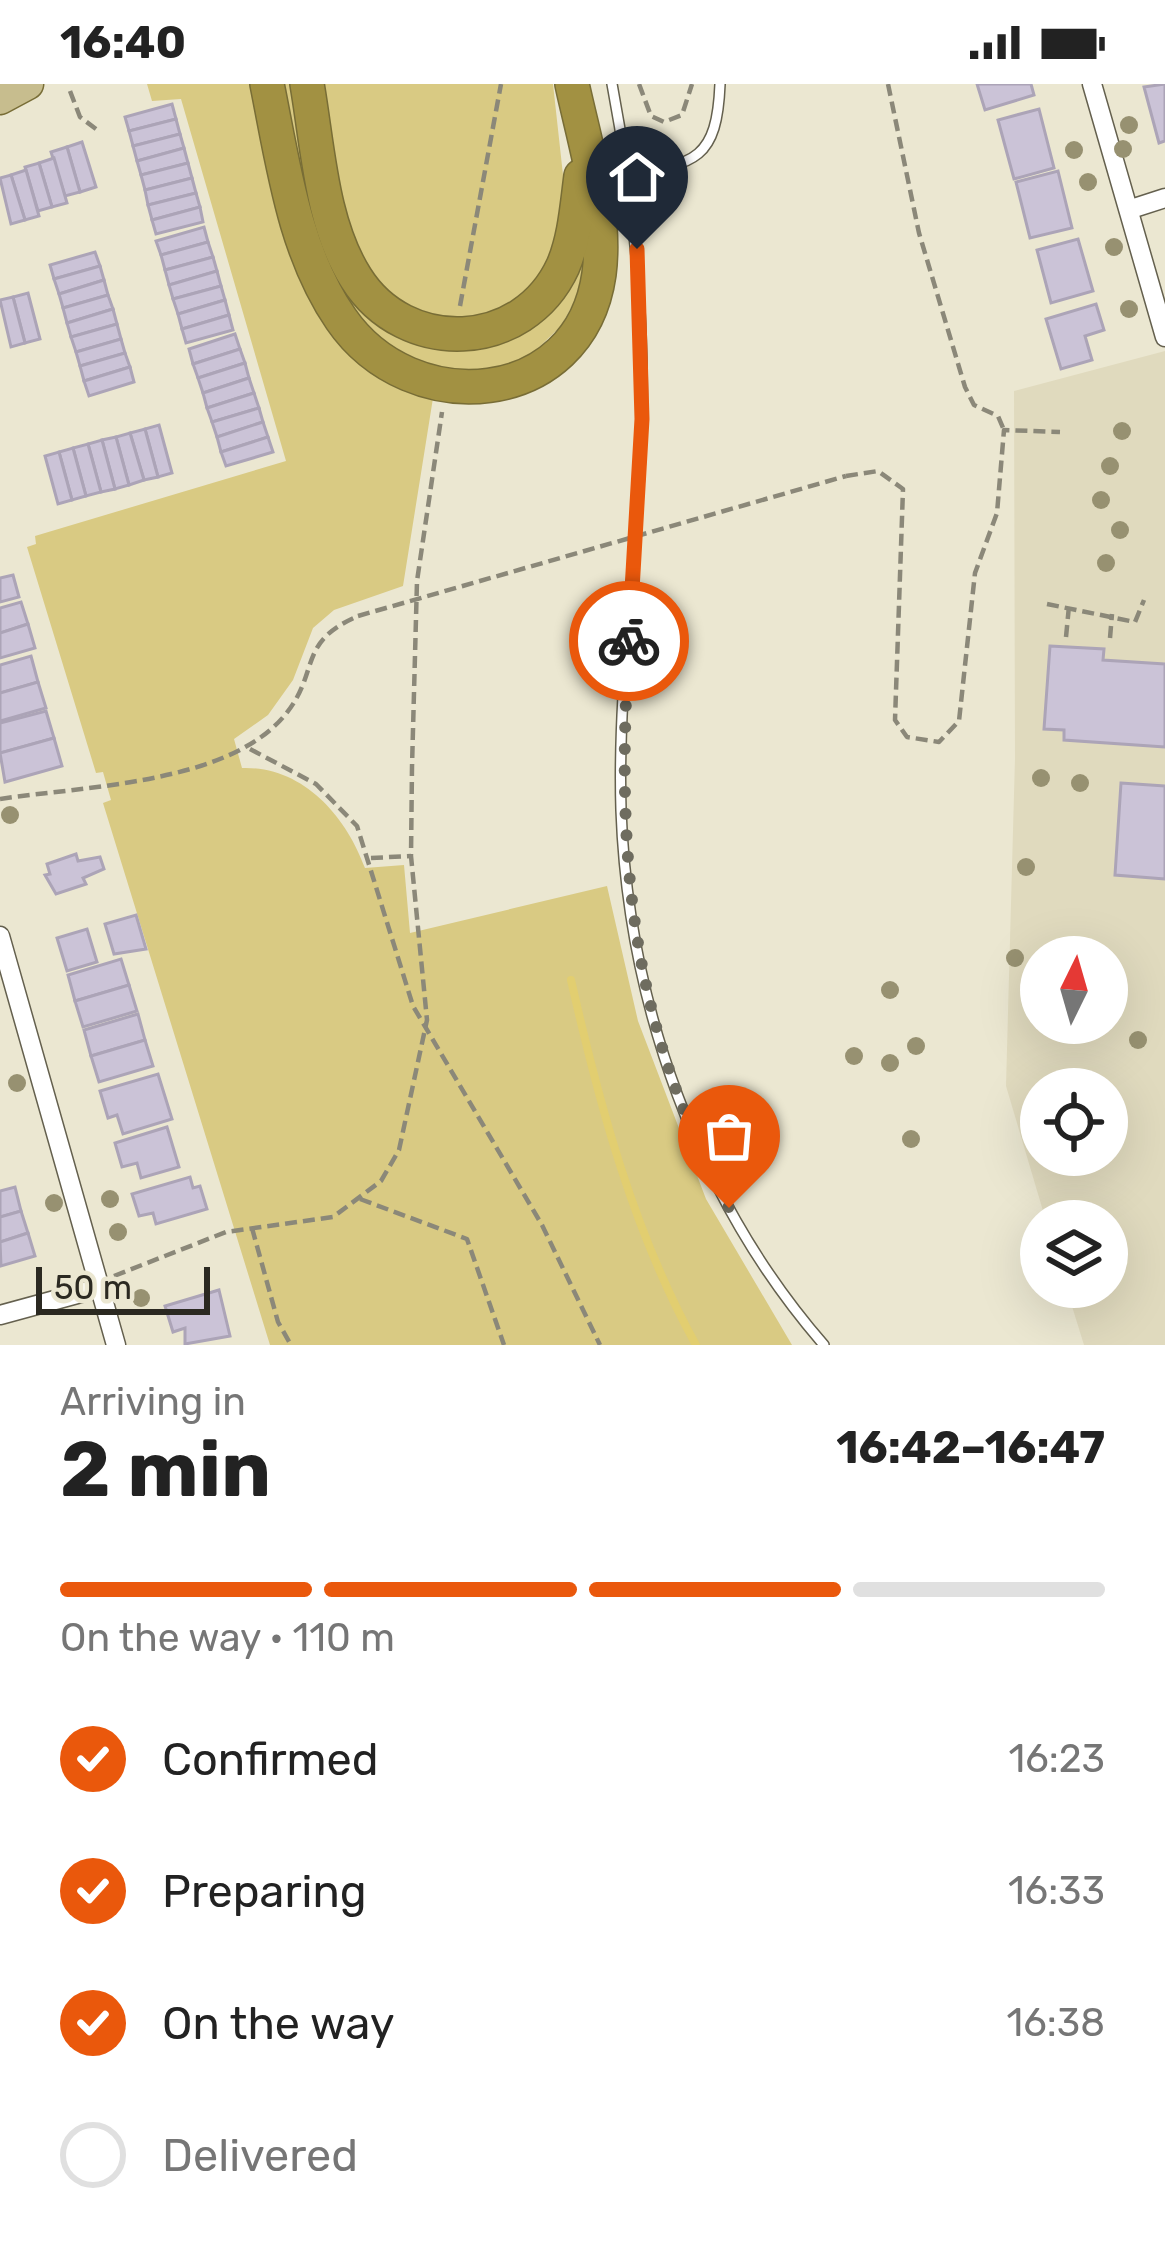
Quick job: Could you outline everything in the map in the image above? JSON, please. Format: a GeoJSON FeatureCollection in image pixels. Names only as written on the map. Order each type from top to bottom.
{"type":"FeatureCollection","features":[{"type":"Feature","properties":{"kind":"highway"},"geometry":{"type":"LineString","coordinates":[[267,84],[296,217],[331,304],[375,355],[431,385],[499,385],[539,367],[573,336],[598,276],[598,216],[572,84]]}},
{"type":"Feature","properties":{"kind":"highway"},"geometry":{"type":"LineString","coordinates":[[307,84],[329,212],[344,255],[376,305],[430,334],[479,334],[497,328],[517,318],[551,286],[570,246],[584,151]]}},
{"type":"Feature","properties":{"kind":"main road"},"geometry":{"type":"LineString","coordinates":[[0,99],[28,84]]}},
{"type":"Feature","properties":{"kind":"street"},"geometry":{"type":"LineString","coordinates":[[1092,84],[1165,337]]}},
{"type":"Feature","properties":{"kind":"street"},"geometry":{"type":"LineString","coordinates":[[1131,209],[1165,199]]}},
{"type":"Feature","properties":{"kind":"street"},"geometry":{"type":"LineString","coordinates":[[0,936],[116,1345]]}},
{"type":"Feature","properties":{"kind":"street"},"geometry":{"type":"LineString","coordinates":[[0,1316],[98,1285]]}},
{"type":"Feature","properties":{"kind":"lane"},"geometry":{"type":"LineString","coordinates":[[612,84],[637,249],[642,419],[622,811],[638,946],[657,1034],[710,1172],[766,1271],[824,1345]]}},
{"type":"Feature","properties":{"kind":"lane"},"geometry":{"type":"LineString","coordinates":[[627,172],[676,167],[701,154],[715,126],[720,84]]}},
{"type":"Feature","properties":{"kind":"path"},"geometry":{"type":"LineString","coordinates":[[460,306],[500,84]]}},
{"type":"Feature","properties":{"kind":"path"},"geometry":{"type":"LineString","coordinates":[[640,84],[651,116],[664,122],[682,115],[692,84]]}},
{"type":"Feature","properties":{"kind":"path"},"geometry":{"type":"LineString","coordinates":[[0,800],[204,765],[250,748],[296,700],[320,639],[358,616],[846,476],[878,471],[903,490],[895,720],[907,737],[939,742],[959,721],[975,573],[1001,491],[1004,430],[998,416],[974,405],[965,387],[920,233],[888,84]]}},
{"type":"Feature","properties":{"kind":"path"},"geometry":{"type":"LineString","coordinates":[[70,92],[80,117],[96,129]]}},
{"type":"Feature","properties":{"kind":"path"},"geometry":{"type":"LineString","coordinates":[[98,1285],[226,1232],[317,1223],[360,1199],[381,1180],[399,1150],[426,1030],[411,856],[417,581],[443,405]]}},
{"type":"Feature","properties":{"kind":"path"},"geometry":{"type":"LineString","coordinates":[[1004,430],[1060,432]]}},
{"type":"Feature","properties":{"kind":"path"},"geometry":{"type":"LineString","coordinates":[[1047,604],[1135,622],[1144,600]]}},
{"type":"Feature","properties":{"kind":"path"},"geometry":{"type":"LineString","coordinates":[[1066,638],[1069,606]]}},
{"type":"Feature","properties":{"kind":"path"},"geometry":{"type":"LineString","coordinates":[[1110,638],[1112,614]]}},
{"type":"Feature","properties":{"kind":"path"},"geometry":{"type":"LineString","coordinates":[[250,748],[332,797],[357,826],[413,1006],[542,1225],[600,1345]]}},
{"type":"Feature","properties":{"kind":"path"},"geometry":{"type":"LineString","coordinates":[[371,859],[411,856]]}},
{"type":"Feature","properties":{"kind":"path"},"geometry":{"type":"LineString","coordinates":[[360,1199],[467,1239],[503,1345]]}},
{"type":"Feature","properties":{"kind":"path"},"geometry":{"type":"LineString","coordinates":[[252,1228],[278,1322],[291,1345]]}},
{"type":"Feature","properties":{"kind":"shaded area"},"geometry":{"type":"Polygon","coordinates":[[[147,84],[553,84],[563,175],[584,271],[578,295],[561,326],[531,355],[497,371],[437,373],[403,586],[334,610],[313,628],[293,680],[268,715],[234,739],[242,768],[284,775],[319,798],[346,830],[365,868],[404,865],[410,933],[607,886],[638,1021],[706,1199],[792,1345],[270,1345],[103,803],[111,800],[103,772],[96,773],[27,547],[36,544],[35,536],[286,461],[181,99],[152,101],[147,84]]]}},
{"type":"Feature","properties":{"kind":"shaded area"},"geometry":{"type":"Polygon","coordinates":[[[1165,351],[1165,1345],[1084,1345],[1073,1308],[1128,1308],[1128,1200],[1040,1200],[1033,1176],[1128,1176],[1128,1068],[1020,1068],[1020,1133],[1006,1086],[1015,758],[1014,391],[1165,351]]]}},
{"type":"Feature","properties":{"kind":"building"},"geometry":{"type":"Polygon","coordinates":[[[977,84],[1031,84],[1034,95],[985,110],[977,84]]]}},
{"type":"Feature","properties":{"kind":"building"},"geometry":{"type":"Polygon","coordinates":[[[1165,84],[1165,141],[1159,143],[1144,87],[1165,84]]]}},
{"type":"Feature","properties":{"kind":"building"},"geometry":{"type":"Polygon","coordinates":[[[172,104],[176,119],[129,131],[125,117],[172,104]]]}},
{"type":"Feature","properties":{"kind":"building"},"geometry":{"type":"Polygon","coordinates":[[[1039,109],[1054,168],[1014,179],[998,120],[1039,109]]]}},
{"type":"Feature","properties":{"kind":"building"},"geometry":{"type":"Polygon","coordinates":[[[176,119],[180,134],[133,146],[129,131],[176,119]]]}},
{"type":"Feature","properties":{"kind":"building"},"geometry":{"type":"Polygon","coordinates":[[[180,134],[184,148],[137,161],[133,146],[180,134]]]}},
{"type":"Feature","properties":{"kind":"building"},"geometry":{"type":"Polygon","coordinates":[[[82,142],[96,187],[80,192],[67,147],[82,142]]]}},
{"type":"Feature","properties":{"kind":"building"},"geometry":{"type":"Polygon","coordinates":[[[67,147],[80,192],[65,196],[51,152],[67,147]]]}},
{"type":"Feature","properties":{"kind":"building"},"geometry":{"type":"Polygon","coordinates":[[[184,148],[188,163],[141,175],[137,161],[184,148]]]}},
{"type":"Feature","properties":{"kind":"building"},"geometry":{"type":"Polygon","coordinates":[[[54,158],[67,203],[52,207],[39,163],[54,158]]]}},
{"type":"Feature","properties":{"kind":"building"},"geometry":{"type":"Polygon","coordinates":[[[39,163],[52,207],[38,211],[25,167],[39,163]]]}},
{"type":"Feature","properties":{"kind":"building"},"geometry":{"type":"Polygon","coordinates":[[[188,163],[192,178],[145,190],[141,175],[188,163]]]}},
{"type":"Feature","properties":{"kind":"building"},"geometry":{"type":"Polygon","coordinates":[[[26,170],[39,216],[25,220],[11,175],[26,170]]]}},
{"type":"Feature","properties":{"kind":"building"},"geometry":{"type":"Polygon","coordinates":[[[1058,171],[1072,228],[1030,238],[1016,182],[1058,171]]]}},
{"type":"Feature","properties":{"kind":"building"},"geometry":{"type":"Polygon","coordinates":[[[11,175],[25,220],[11,224],[0,178],[11,175]]]}},
{"type":"Feature","properties":{"kind":"building"},"geometry":{"type":"Polygon","coordinates":[[[192,178],[196,193],[148,205],[145,190],[192,178]]]}},
{"type":"Feature","properties":{"kind":"building"},"geometry":{"type":"Polygon","coordinates":[[[196,193],[200,207],[152,220],[148,205],[196,193]]]}},
{"type":"Feature","properties":{"kind":"building"},"geometry":{"type":"Polygon","coordinates":[[[200,207],[203,222],[156,234],[152,220],[200,207]]]}},
{"type":"Feature","properties":{"kind":"building"},"geometry":{"type":"Polygon","coordinates":[[[204,227],[208,242],[161,255],[156,241],[204,227]]]}},
{"type":"Feature","properties":{"kind":"building"},"geometry":{"type":"Polygon","coordinates":[[[1078,239],[1093,291],[1051,303],[1037,250],[1078,239]]]}},
{"type":"Feature","properties":{"kind":"building"},"geometry":{"type":"Polygon","coordinates":[[[208,242],[213,257],[165,270],[161,255],[208,242]]]}},
{"type":"Feature","properties":{"kind":"building"},"geometry":{"type":"Polygon","coordinates":[[[95,252],[100,266],[54,279],[50,265],[95,252]]]}},
{"type":"Feature","properties":{"kind":"building"},"geometry":{"type":"Polygon","coordinates":[[[213,257],[217,271],[169,285],[165,270],[213,257]]]}},
{"type":"Feature","properties":{"kind":"building"},"geometry":{"type":"Polygon","coordinates":[[[100,266],[104,280],[59,294],[54,279],[100,266]]]}},
{"type":"Feature","properties":{"kind":"building"},"geometry":{"type":"Polygon","coordinates":[[[217,271],[221,286],[173,299],[169,285],[217,271]]]}},
{"type":"Feature","properties":{"kind":"building"},"geometry":{"type":"Polygon","coordinates":[[[104,280],[108,295],[63,308],[59,294],[104,280]]]}},
{"type":"Feature","properties":{"kind":"building"},"geometry":{"type":"Polygon","coordinates":[[[221,286],[225,300],[178,314],[173,299],[221,286]]]}},
{"type":"Feature","properties":{"kind":"building"},"geometry":{"type":"Polygon","coordinates":[[[28,293],[40,339],[25,343],[13,297],[28,293]]]}},
{"type":"Feature","properties":{"kind":"building"},"geometry":{"type":"Polygon","coordinates":[[[108,295],[113,309],[67,323],[63,308],[108,295]]]}},
{"type":"Feature","properties":{"kind":"building"},"geometry":{"type":"Polygon","coordinates":[[[13,297],[25,343],[11,347],[0,300],[13,297]]]}},
{"type":"Feature","properties":{"kind":"building"},"geometry":{"type":"Polygon","coordinates":[[[225,300],[229,315],[182,329],[178,314],[225,300]]]}},
{"type":"Feature","properties":{"kind":"building"},"geometry":{"type":"Polygon","coordinates":[[[1096,304],[1104,330],[1085,336],[1092,360],[1061,369],[1046,319],[1096,304]]]}},
{"type":"Feature","properties":{"kind":"building"},"geometry":{"type":"Polygon","coordinates":[[[113,309],[117,324],[71,337],[67,323],[113,309]]]}},
{"type":"Feature","properties":{"kind":"building"},"geometry":{"type":"Polygon","coordinates":[[[229,315],[233,330],[186,343],[182,329],[229,315]]]}},
{"type":"Feature","properties":{"kind":"building"},"geometry":{"type":"Polygon","coordinates":[[[117,324],[121,339],[76,352],[71,337],[117,324]]]}},
{"type":"Feature","properties":{"kind":"building"},"geometry":{"type":"Polygon","coordinates":[[[235,334],[240,349],[193,364],[189,349],[235,334]]]}},
{"type":"Feature","properties":{"kind":"building"},"geometry":{"type":"Polygon","coordinates":[[[121,339],[125,353],[80,366],[76,352],[121,339]]]}},
{"type":"Feature","properties":{"kind":"building"},"geometry":{"type":"Polygon","coordinates":[[[240,349],[245,363],[198,378],[193,364],[240,349]]]}},
{"type":"Feature","properties":{"kind":"building"},"geometry":{"type":"Polygon","coordinates":[[[125,353],[130,367],[84,381],[80,366],[125,353]]]}},
{"type":"Feature","properties":{"kind":"building"},"geometry":{"type":"Polygon","coordinates":[[[245,363],[249,378],[203,393],[198,378],[245,363]]]}},
{"type":"Feature","properties":{"kind":"building"},"geometry":{"type":"Polygon","coordinates":[[[130,367],[134,382],[89,396],[84,381],[130,367]]]}},
{"type":"Feature","properties":{"kind":"building"},"geometry":{"type":"Polygon","coordinates":[[[249,378],[254,393],[207,408],[203,393],[249,378]]]}},
{"type":"Feature","properties":{"kind":"building"},"geometry":{"type":"Polygon","coordinates":[[[254,393],[259,408],[212,422],[207,408],[254,393]]]}},
{"type":"Feature","properties":{"kind":"building"},"geometry":{"type":"Polygon","coordinates":[[[259,408],[263,422],[217,437],[212,422],[259,408]]]}},
{"type":"Feature","properties":{"kind":"building"},"geometry":{"type":"Polygon","coordinates":[[[263,422],[268,437],[221,452],[217,437],[263,422]]]}},
{"type":"Feature","properties":{"kind":"building"},"geometry":{"type":"Polygon","coordinates":[[[159,425],[172,473],[158,477],[145,429],[159,425]]]}},
{"type":"Feature","properties":{"kind":"building"},"geometry":{"type":"Polygon","coordinates":[[[145,429],[158,477],[144,480],[130,433],[145,429]]]}},
{"type":"Feature","properties":{"kind":"building"},"geometry":{"type":"Polygon","coordinates":[[[130,433],[144,480],[129,485],[116,437],[130,433]]]}},
{"type":"Feature","properties":{"kind":"building"},"geometry":{"type":"Polygon","coordinates":[[[116,437],[129,485],[115,489],[102,440],[116,437]]]}},
{"type":"Feature","properties":{"kind":"building"},"geometry":{"type":"Polygon","coordinates":[[[268,437],[273,452],[226,466],[221,452],[268,437]]]}},
{"type":"Feature","properties":{"kind":"building"},"geometry":{"type":"Polygon","coordinates":[[[102,440],[115,489],[101,492],[88,444],[102,440]]]}},
{"type":"Feature","properties":{"kind":"building"},"geometry":{"type":"Polygon","coordinates":[[[88,444],[101,492],[86,496],[73,448],[88,444]]]}},
{"type":"Feature","properties":{"kind":"building"},"geometry":{"type":"Polygon","coordinates":[[[73,448],[86,496],[72,500],[59,452],[73,448]]]}},
{"type":"Feature","properties":{"kind":"building"},"geometry":{"type":"Polygon","coordinates":[[[59,452],[72,500],[58,504],[45,456],[59,452]]]}},
{"type":"Feature","properties":{"kind":"building"},"geometry":{"type":"Polygon","coordinates":[[[13,575],[19,597],[0,602],[0,578],[13,575]]]}},
{"type":"Feature","properties":{"kind":"building"},"geometry":{"type":"Polygon","coordinates":[[[21,602],[28,624],[0,633],[0,608],[21,602]]]}},
{"type":"Feature","properties":{"kind":"building"},"geometry":{"type":"Polygon","coordinates":[[[28,624],[35,648],[0,658],[0,633],[28,624]]]}},
{"type":"Feature","properties":{"kind":"building"},"geometry":{"type":"Polygon","coordinates":[[[1050,646],[1104,649],[1103,660],[1165,664],[1165,747],[1064,740],[1064,730],[1044,729],[1050,646]]]}},
{"type":"Feature","properties":{"kind":"building"},"geometry":{"type":"Polygon","coordinates":[[[31,656],[38,682],[0,693],[0,665],[31,656]]]}},
{"type":"Feature","properties":{"kind":"building"},"geometry":{"type":"Polygon","coordinates":[[[38,682],[46,708],[0,721],[0,693],[38,682]]]}},
{"type":"Feature","properties":{"kind":"building"},"geometry":{"type":"Polygon","coordinates":[[[46,711],[54,738],[0,753],[0,723],[46,711]]]}},
{"type":"Feature","properties":{"kind":"building"},"geometry":{"type":"Polygon","coordinates":[[[54,738],[62,766],[5,782],[0,753],[54,738]]]}},
{"type":"Feature","properties":{"kind":"building"},"geometry":{"type":"Polygon","coordinates":[[[1121,783],[1165,786],[1165,879],[1115,875],[1121,783]]]}},
{"type":"Feature","properties":{"kind":"building"},"geometry":{"type":"Polygon","coordinates":[[[76,854],[78,861],[100,857],[104,869],[83,878],[86,884],[56,894],[45,875],[50,874],[47,864],[76,854]]]}},
{"type":"Feature","properties":{"kind":"building"},"geometry":{"type":"Polygon","coordinates":[[[136,915],[146,949],[114,954],[105,924],[136,915]]]}},
{"type":"Feature","properties":{"kind":"building"},"geometry":{"type":"Polygon","coordinates":[[[87,929],[97,962],[67,971],[57,938],[87,929]]]}},
{"type":"Feature","properties":{"kind":"building"},"geometry":{"type":"Polygon","coordinates":[[[121,959],[129,985],[75,1001],[68,975],[121,959]]]}},
{"type":"Feature","properties":{"kind":"building"},"geometry":{"type":"Polygon","coordinates":[[[129,985],[137,1011],[83,1027],[75,1001],[129,985]]]}},
{"type":"Feature","properties":{"kind":"building"},"geometry":{"type":"Polygon","coordinates":[[[138,1014],[145,1040],[91,1056],[84,1030],[138,1014]]]}},
{"type":"Feature","properties":{"kind":"building"},"geometry":{"type":"Polygon","coordinates":[[[145,1040],[153,1066],[99,1082],[91,1056],[145,1040]]]}},
{"type":"Feature","properties":{"kind":"building"},"geometry":{"type":"Polygon","coordinates":[[[158,1074],[172,1119],[123,1134],[117,1115],[108,1118],[100,1091],[158,1074]]]}},
{"type":"Feature","properties":{"kind":"building"},"geometry":{"type":"Polygon","coordinates":[[[167,1127],[179,1167],[141,1178],[137,1163],[122,1167],[115,1143],[167,1127]]]}},
{"type":"Feature","properties":{"kind":"building"},"geometry":{"type":"Polygon","coordinates":[[[190,1177],[193,1188],[200,1186],[207,1209],[156,1224],[153,1213],[139,1216],[132,1194],[190,1177]]]}},
{"type":"Feature","properties":{"kind":"building"},"geometry":{"type":"Polygon","coordinates":[[[15,1187],[21,1211],[0,1217],[0,1191],[15,1187]]]}},
{"type":"Feature","properties":{"kind":"building"},"geometry":{"type":"Polygon","coordinates":[[[21,1211],[28,1233],[0,1242],[0,1217],[21,1211]]]}},
{"type":"Feature","properties":{"kind":"building"},"geometry":{"type":"Polygon","coordinates":[[[28,1233],[35,1256],[1,1266],[0,1242],[28,1233]]]}},
{"type":"Feature","properties":{"kind":"building"},"geometry":{"type":"Polygon","coordinates":[[[219,1290],[230,1336],[185,1344],[185,1328],[173,1332],[165,1306],[219,1290]]]}},
{"type":"Feature","properties":{"kind":"waterway"},"geometry":{"type":"LineString","coordinates":[[571,980],[636,1213],[696,1345]]}},
{"type":"Feature","properties":{"kind":"way so far"},"geometry":{"type":"LineString","coordinates":[[629,641],[622,811],[638,946],[657,1034],[679,1099],[729,1208]]}},
{"type":"Feature","properties":{"kind":"route"},"geometry":{"type":"LineString","coordinates":[[629,641],[642,419],[637,249]]}}]}
